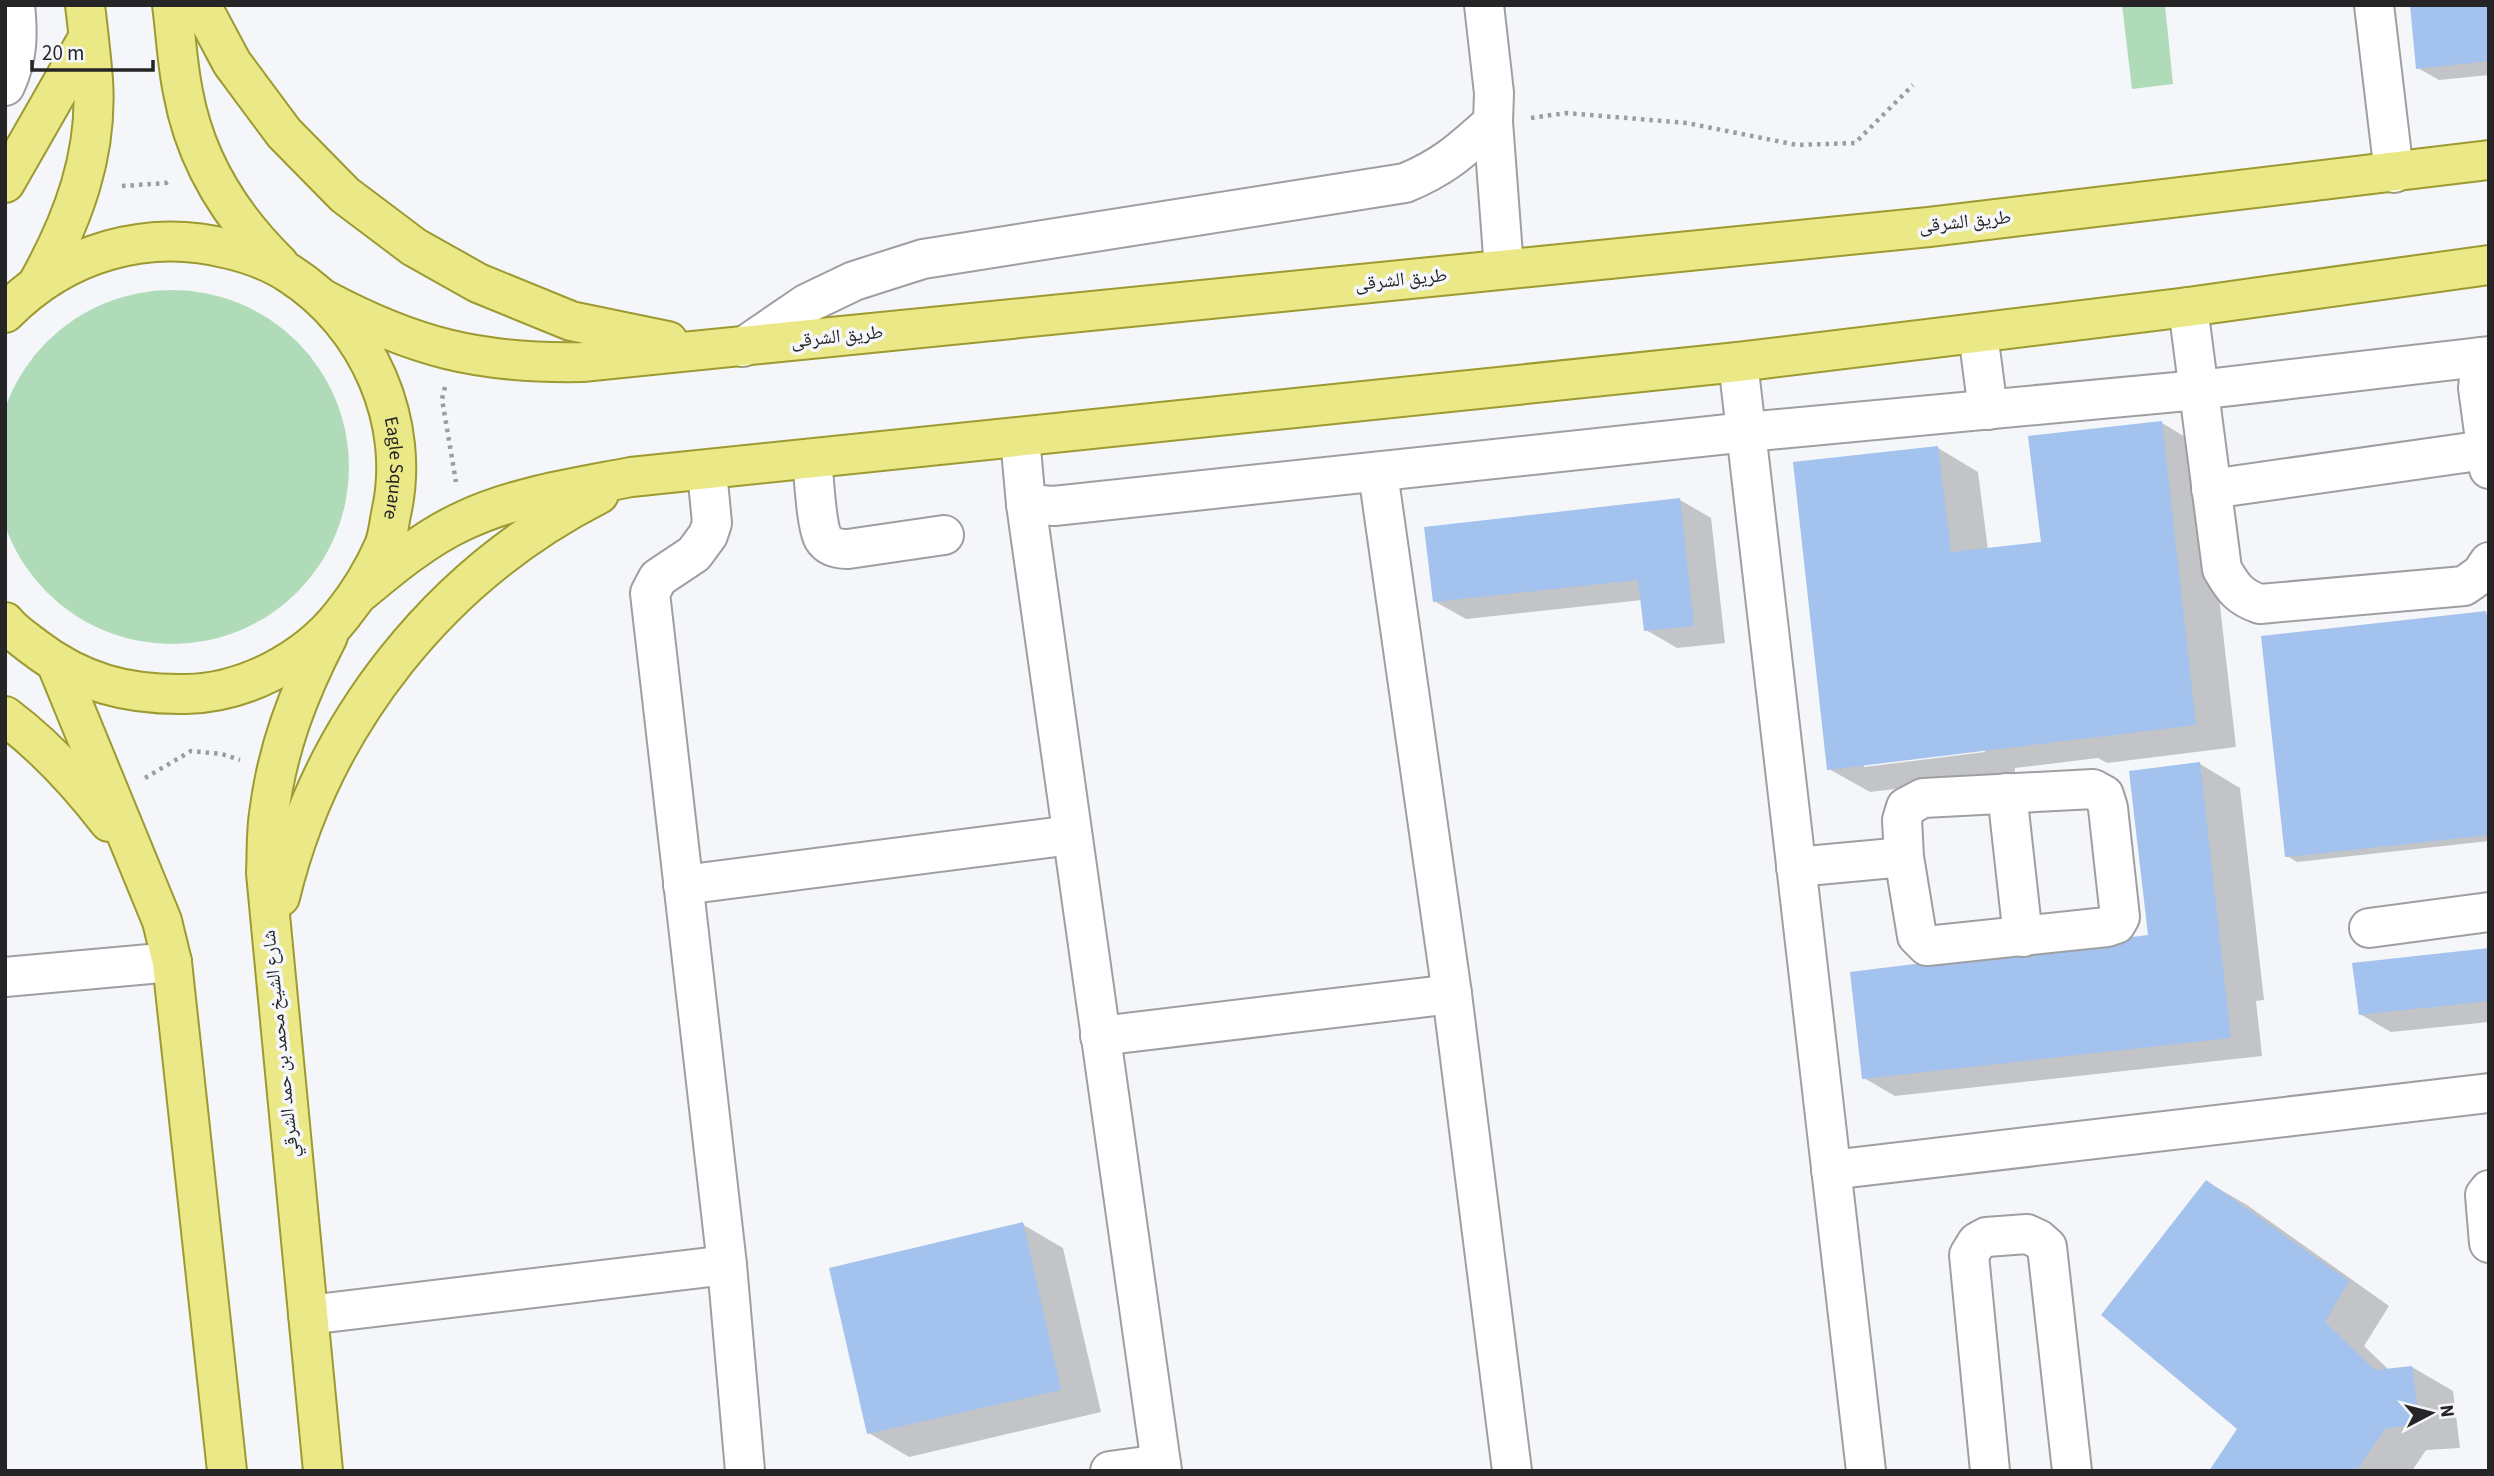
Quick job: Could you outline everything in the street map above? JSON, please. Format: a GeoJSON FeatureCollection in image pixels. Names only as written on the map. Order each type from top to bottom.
{"type":"FeatureCollection","features":[{"type":"Feature","properties":{"kind":"main road"},"geometry":{"type":"LineString","coordinates":[[172,5],[183,91],[191,124],[205,162],[225,198],[253,238],[288,273]]}},
{"type":"Feature","properties":{"kind":"main road"},"geometry":{"type":"LineString","coordinates":[[201,5],[232,63],[284,133],[345,195],[414,247],[478,283],[571,321],[657,340],[743,347]]}},
{"type":"Feature","properties":{"kind":"main road"},"geometry":{"type":"LineString","coordinates":[[38,283],[58,247],[85,177],[92,125],[93,82],[87,22]]}},
{"type":"Feature","properties":{"kind":"main road"},"geometry":{"type":"LineString","coordinates":[[5,183],[87,22]]}},
{"type":"Feature","properties":{"kind":"main road","name":"طريق الشرقى"},"geometry":{"type":"LineString","coordinates":[[323,299],[408,339],[454,352],[496,360],[582,362],[1943,225],[2394,173],[2487,157]]}},
{"type":"Feature","properties":{"kind":"main road","name":"Eagle Square"},"geometry":{"type":"LineString","coordinates":[[5,313],[38,283],[76,261],[117,246],[161,240],[205,243],[248,254],[288,273],[323,299],[357,340],[382,386],[395,439],[396,492],[384,544],[361,592],[332,628],[294,659],[250,681],[201,694],[152,695],[103,685],[57,665],[7,625]]}},
{"type":"Feature","properties":{"kind":"main road"},"geometry":{"type":"LineString","coordinates":[[361,592],[394,564],[463,521],[548,492],[631,477],[1738,362],[2188,307],[2489,265]]}},
{"type":"Feature","properties":{"kind":"main road"},"geometry":{"type":"LineString","coordinates":[[270,937],[288,863],[317,786],[350,724],[393,661],[444,605],[500,555],[563,512],[631,477]]}},
{"type":"Feature","properties":{"kind":"main road","name":"شارع الشيخ محمد بن حمد الشرقي"},"geometry":{"type":"LineString","coordinates":[[323,1471],[266,873],[268,816],[291,714],[332,628]]}},
{"type":"Feature","properties":{"kind":"main road"},"geometry":{"type":"LineString","coordinates":[[57,665],[162,920],[172,962],[226,1471]]}},
{"type":"Feature","properties":{"kind":"main road"},"geometry":{"type":"LineString","coordinates":[[5,716],[21,728],[83,789],[137,857]]}},
{"type":"Feature","properties":{"kind":"street"},"geometry":{"type":"LineString","coordinates":[[5,86],[18,48],[15,5]]}},
{"type":"Feature","properties":{"kind":"street"},"geometry":{"type":"LineString","coordinates":[[1484,5],[1494,93],[1493,122],[1504,270]]}},
{"type":"Feature","properties":{"kind":"street"},"geometry":{"type":"LineString","coordinates":[[2374,5],[2394,173]]}},
{"type":"Feature","properties":{"kind":"street"},"geometry":{"type":"LineString","coordinates":[[743,347],[806,304],[854,281],[923,259],[1405,183],[1433,172],[1493,122]]}},
{"type":"Feature","properties":{"kind":"street"},"geometry":{"type":"LineString","coordinates":[[2188,307],[2222,569],[2234,589],[2250,601],[2260,604],[2464,586],[2481,574],[2489,562]]}},
{"type":"Feature","properties":{"kind":"street"},"geometry":{"type":"LineString","coordinates":[[1978,334],[1988,410]]}},
{"type":"Feature","properties":{"kind":"street"},"geometry":{"type":"LineString","coordinates":[[1026,504],[1054,506],[1747,432],[2198,390],[2485,357],[2478,388],[2487,460],[2211,489]]}},
{"type":"Feature","properties":{"kind":"street"},"geometry":{"type":"LineString","coordinates":[[1738,362],[1866,1471]]}},
{"type":"Feature","properties":{"kind":"street"},"geometry":{"type":"LineString","coordinates":[[1020,438],[1026,504],[1161,1467],[1110,1471]]}},
{"type":"Feature","properties":{"kind":"street"},"geometry":{"type":"LineString","coordinates":[[812,459],[820,531],[827,542],[837,548],[848,549],[944,535]]}},
{"type":"Feature","properties":{"kind":"street"},"geometry":{"type":"LineString","coordinates":[[707,471],[712,523],[708,535],[694,554],[658,578],[650,593],[727,1265],[745,1471]]}},
{"type":"Feature","properties":{"kind":"street"},"geometry":{"type":"LineString","coordinates":[[1378,473],[1452,994],[1512,1471]]}},
{"type":"Feature","properties":{"kind":"street"},"geometry":{"type":"LineString","coordinates":[[2093,789],[2104,795],[2108,808],[2120,917],[2116,924],[2023,937],[1927,946],[1917,936],[1904,857],[1902,820],[1906,807],[1923,798],[2093,789]]}},
{"type":"Feature","properties":{"kind":"street"},"geometry":{"type":"LineString","coordinates":[[2007,793],[2023,937]]}},
{"type":"Feature","properties":{"kind":"street"},"geometry":{"type":"LineString","coordinates":[[683,886],[1072,835]]}},
{"type":"Feature","properties":{"kind":"street"},"geometry":{"type":"LineString","coordinates":[[1796,867],[1904,857]]}},
{"type":"Feature","properties":{"kind":"street"},"geometry":{"type":"LineString","coordinates":[[2369,928],[2489,912]]}},
{"type":"Feature","properties":{"kind":"street"},"geometry":{"type":"LineString","coordinates":[[5,977],[172,962]]}},
{"type":"Feature","properties":{"kind":"street"},"geometry":{"type":"LineString","coordinates":[[1100,1035],[1452,994]]}},
{"type":"Feature","properties":{"kind":"street"},"geometry":{"type":"LineString","coordinates":[[1831,1170],[2489,1093]]}},
{"type":"Feature","properties":{"kind":"street"},"geometry":{"type":"LineString","coordinates":[[2489,1190],[2484,1195],[2489,1243]]}},
{"type":"Feature","properties":{"kind":"street"},"geometry":{"type":"LineString","coordinates":[[1990,1471],[1969,1255],[1977,1242],[1986,1237],[2027,1234],[2047,1247],[2072,1471]]}},
{"type":"Feature","properties":{"kind":"street"},"geometry":{"type":"LineString","coordinates":[[308,1315],[727,1265]]}},
{"type":"Feature","properties":{"kind":"path"},"geometry":{"type":"LineString","coordinates":[[1493,122],[1566,113],[1687,123],[1797,145],[1855,143],[1913,85]]}},
{"type":"Feature","properties":{"kind":"path"},"geometry":{"type":"LineString","coordinates":[[85,177],[123,186],[166,183],[205,162]]}},
{"type":"Feature","properties":{"kind":"path"},"geometry":{"type":"LineString","coordinates":[[454,352],[442,399],[463,521]]}},
{"type":"Feature","properties":{"kind":"path"},"geometry":{"type":"LineString","coordinates":[[112,796],[191,751],[222,754],[276,772]]}},
{"type":"Feature","properties":{"kind":"green space"},"geometry":{"type":"Polygon","coordinates":[[[2122,5],[2165,5],[2173,84],[2132,89],[2122,5]]]}},
{"type":"Feature","properties":{"kind":"green space"},"geometry":{"type":"Polygon","coordinates":[[[172,290],[206,294],[240,304],[270,320],[297,342],[319,369],[335,399],[345,433],[349,467],[345,501],[335,535],[319,565],[297,592],[270,614],[240,630],[206,640],[172,644],[138,640],[104,630],[74,614],[47,592],[25,565],[9,535],[-1,501],[-5,467],[-1,433],[9,399],[25,369],[47,342],[74,320],[104,304],[138,294],[172,290]]]}},
{"type":"Feature","properties":{"kind":"building"},"geometry":{"type":"Polygon","coordinates":[[[2410,5],[2489,5],[2489,61],[2416,69],[2410,5]]]}},
{"type":"Feature","properties":{"kind":"building"},"geometry":{"type":"Polygon","coordinates":[[[2162,421],[2196,725],[1827,770],[1793,462],[1938,446],[1951,552],[2041,542],[2028,436],[2162,421]]]}},
{"type":"Feature","properties":{"kind":"building"},"geometry":{"type":"Polygon","coordinates":[[[1680,498],[1694,626],[1644,631],[1638,580],[1433,602],[1424,527],[1680,498]]]}},
{"type":"Feature","properties":{"kind":"building"},"geometry":{"type":"Polygon","coordinates":[[[2486,611],[2489,639],[2489,835],[2285,857],[2261,636],[2486,611]]]}},
{"type":"Feature","properties":{"kind":"building"},"geometry":{"type":"Polygon","coordinates":[[[2200,762],[2231,1038],[1862,1079],[1850,972],[2148,935],[2129,771],[2200,762]]]}},
{"type":"Feature","properties":{"kind":"building"},"geometry":{"type":"Polygon","coordinates":[[[2489,948],[2489,1001],[2359,1015],[2352,963],[2489,948]]]}},
{"type":"Feature","properties":{"kind":"building"},"geometry":{"type":"Polygon","coordinates":[[[2206,1180],[2349,1281],[2325,1322],[2375,1370],[2412,1366],[2420,1425],[2386,1428],[2356,1471],[2209,1471],[2237,1429],[2101,1315],[2206,1180]]]}},
{"type":"Feature","properties":{"kind":"building"},"geometry":{"type":"Polygon","coordinates":[[[1023,1222],[1061,1390],[867,1434],[829,1268],[1023,1222]]]}}]}
